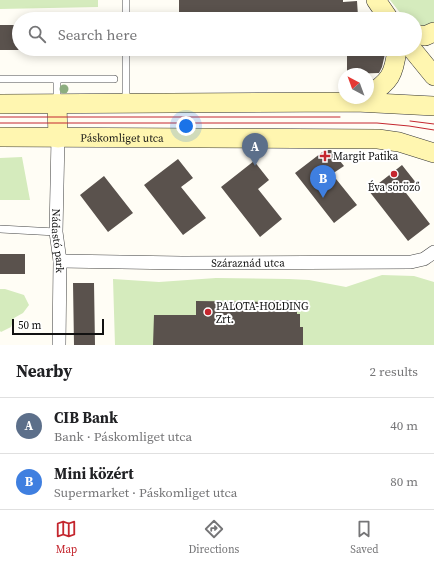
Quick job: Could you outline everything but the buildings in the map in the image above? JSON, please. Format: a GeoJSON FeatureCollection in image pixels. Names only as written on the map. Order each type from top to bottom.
{"type":"FeatureCollection","features":[{"type":"Feature","properties":{"kind":"street"},"geometry":{"type":"LineString","coordinates":[[376,0],[385,12]]}},
{"type":"Feature","properties":{"kind":"street"},"geometry":{"type":"LineString","coordinates":[[422,35],[426,36],[434,32]]}},
{"type":"Feature","properties":{"kind":"street"},"geometry":{"type":"LineString","coordinates":[[374,91],[384,84],[391,75],[395,66],[396,56]]}},
{"type":"Feature","properties":{"kind":"street"},"geometry":{"type":"LineString","coordinates":[[419,56],[434,70]]}},
{"type":"Feature","properties":{"kind":"street"},"geometry":{"type":"LineString","coordinates":[[0,104],[338,99]]}},
{"type":"Feature","properties":{"kind":"street"},"geometry":{"type":"LineString","coordinates":[[374,100],[434,106]]}},
{"type":"Feature","properties":{"kind":"street"},"geometry":{"type":"LineString","coordinates":[[57,104],[58,138]]}},
{"type":"Feature","properties":{"kind":"street","name":"Páskomliget utca"},"geometry":{"type":"LineString","coordinates":[[0,137],[378,139],[399,142],[434,153]]}},
{"type":"Feature","properties":{"kind":"street","name":"Nádastó park"},"geometry":{"type":"LineString","coordinates":[[58,138],[56,232],[60,261],[59,345]]}},
{"type":"Feature","properties":{"kind":"street","name":"Száraznád utca"},"geometry":{"type":"LineString","coordinates":[[60,261],[182,263],[411,262],[424,259],[434,252]]}},
{"type":"Feature","properties":{"kind":"lane"},"geometry":{"type":"LineString","coordinates":[[126,0],[126,12]]}},
{"type":"Feature","properties":{"kind":"lane"},"geometry":{"type":"LineString","coordinates":[[126,56],[126,103]]}},
{"type":"Feature","properties":{"kind":"lane"},"geometry":{"type":"LineString","coordinates":[[0,79],[114,79]]}},
{"type":"Feature","properties":{"kind":"lane"},"geometry":{"type":"LineString","coordinates":[[57,79],[57,104]]}},
{"type":"Feature","properties":{"kind":"lane"},"geometry":{"type":"LineString","coordinates":[[0,230],[56,232]]}},
{"type":"Feature","properties":{"kind":"green space"},"geometry":{"type":"Polygon","coordinates":[[[0,0],[98,0],[98,7],[0,9],[0,0]]]}},
{"type":"Feature","properties":{"kind":"green space"},"geometry":{"type":"Polygon","coordinates":[[[390,0],[434,0],[434,28],[422,29],[422,12],[399,12],[390,0]]]}},
{"type":"Feature","properties":{"kind":"green space"},"geometry":{"type":"Polygon","coordinates":[[[22,157],[30,200],[0,200],[0,158],[22,157]]]}},
{"type":"Feature","properties":{"kind":"green space"},"geometry":{"type":"Polygon","coordinates":[[[382,275],[414,276],[434,282],[434,345],[115,345],[113,279],[159,282],[216,278],[289,279],[309,280],[346,287],[382,275]]]}},
{"type":"Feature","properties":{"kind":"green space"},"geometry":{"type":"Polygon","coordinates":[[[0,289],[5,289],[24,295],[29,305],[23,313],[14,318],[11,327],[1,332],[0,331],[0,289]]]}},
{"type":"Feature","properties":{"kind":"tram line"},"geometry":{"type":"LineString","coordinates":[[0,117],[340,117]]}},
{"type":"Feature","properties":{"kind":"tram line"},"geometry":{"type":"LineString","coordinates":[[410,121],[434,124]]}},
{"type":"Feature","properties":{"kind":"tram line"},"geometry":{"type":"LineString","coordinates":[[0,123],[377,123],[434,130]]}},
{"type":"Feature","properties":{"kind":"place","name":"Margit Patika"},"geometry":{"type":"Point","coordinates":[325,156]}},
{"type":"Feature","properties":{"kind":"place","name":"CIB Bank"},"geometry":{"type":"Point","coordinates":[255,166]}},
{"type":"Feature","properties":{"kind":"place","name":"Éva söröző"},"geometry":{"type":"Point","coordinates":[394,174]}},
{"type":"Feature","properties":{"kind":"place","name":"Mini közért"},"geometry":{"type":"Point","coordinates":[323,198]}},
{"type":"Feature","properties":{"kind":"place","name":"PALOTA-HOLDING Zrt."},"geometry":{"type":"Point","coordinates":[208,312]}}]}
